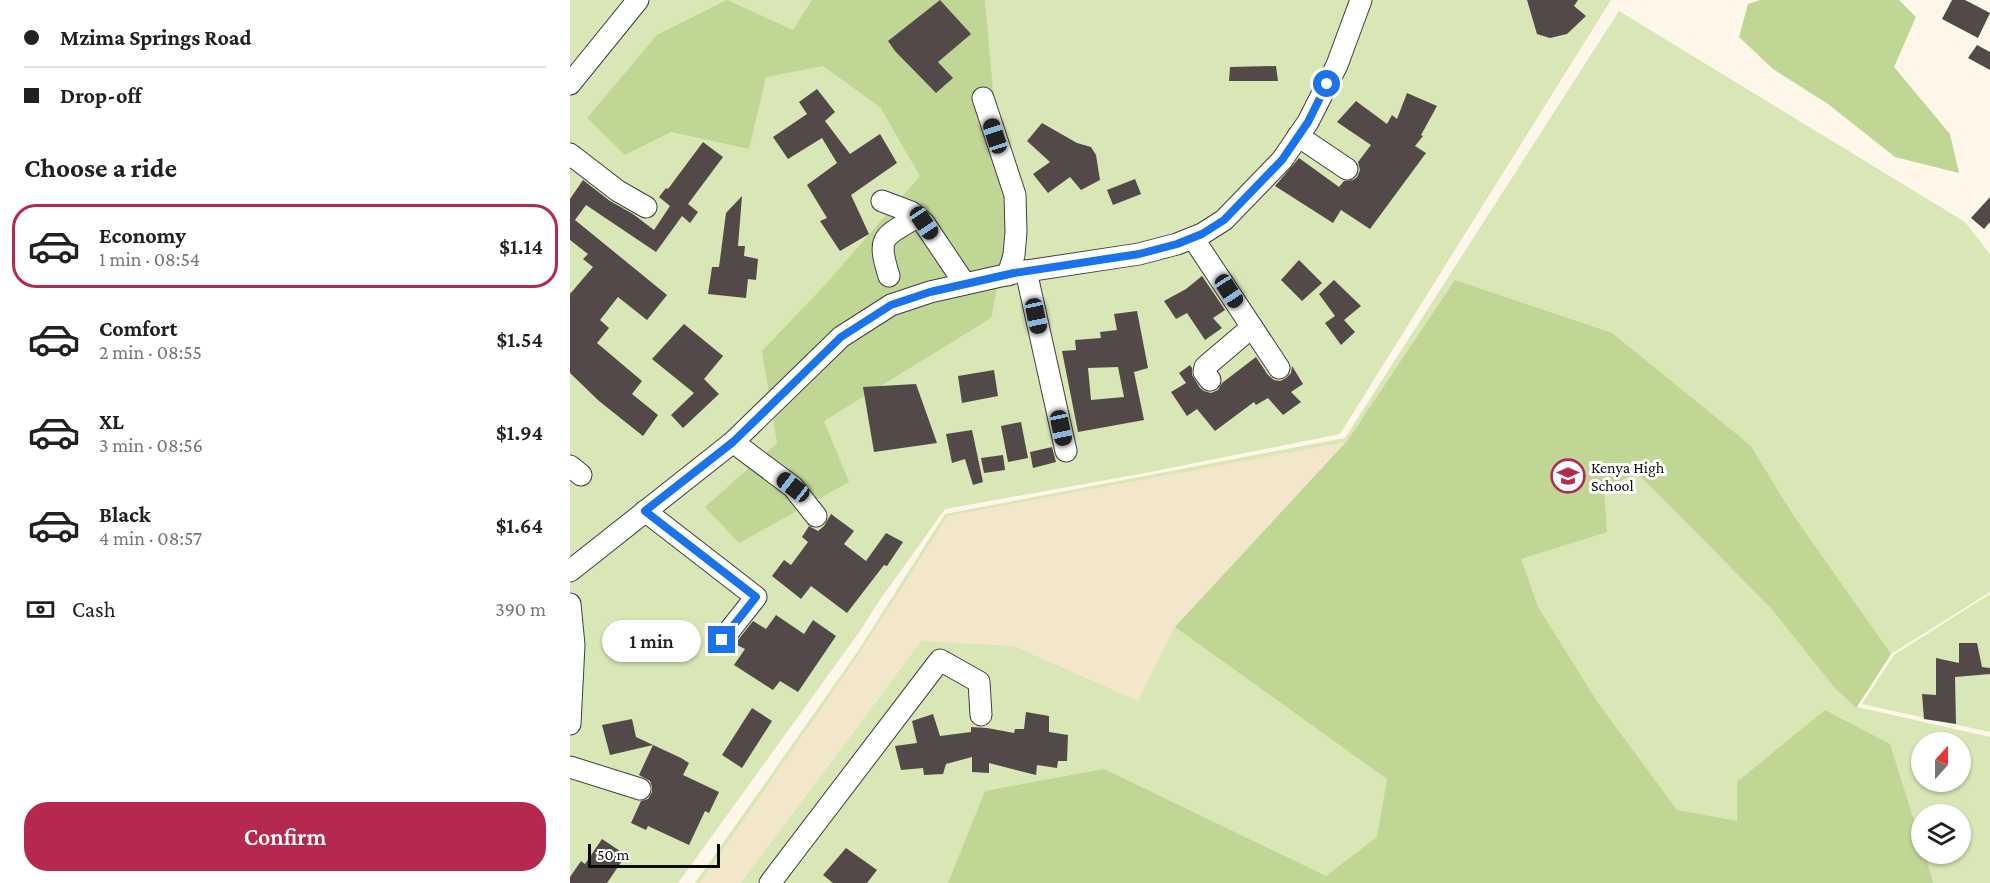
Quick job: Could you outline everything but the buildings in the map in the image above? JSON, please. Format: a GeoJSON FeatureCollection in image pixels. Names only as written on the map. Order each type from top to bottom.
{"type":"FeatureCollection","features":[{"type":"Feature","properties":{"kind":"street"},"geometry":{"type":"LineString","coordinates":[[570,84],[638,0]]}},
{"type":"Feature","properties":{"kind":"street"},"geometry":{"type":"LineString","coordinates":[[570,571],[733,442],[841,337],[891,305],[930,292],[1017,273],[1139,254],[1177,244],[1224,220],[1282,160],[1308,122],[1337,65],[1361,0]]}},
{"type":"Feature","properties":{"kind":"street"},"geometry":{"type":"LineString","coordinates":[[983,98],[1015,195],[1014,255],[1017,273],[1066,451]]}},
{"type":"Feature","properties":{"kind":"street"},"geometry":{"type":"LineString","coordinates":[[1298,136],[1347,169]]}},
{"type":"Feature","properties":{"kind":"street"},"geometry":{"type":"LineString","coordinates":[[570,154],[618,191],[646,207]]}},
{"type":"Feature","properties":{"kind":"street"},"geometry":{"type":"LineString","coordinates":[[882,201],[911,212],[924,223],[964,284]]}},
{"type":"Feature","properties":{"kind":"street"},"geometry":{"type":"LineString","coordinates":[[889,276],[882,243],[886,236],[918,217]]}},
{"type":"Feature","properties":{"kind":"street"},"geometry":{"type":"LineString","coordinates":[[1193,237],[1279,368]]}},
{"type":"Feature","properties":{"kind":"street"},"geometry":{"type":"LineString","coordinates":[[1210,380],[1204,372],[1205,367],[1252,327]]}},
{"type":"Feature","properties":{"kind":"street"},"geometry":{"type":"LineString","coordinates":[[733,442],[793,487],[816,516]]}},
{"type":"Feature","properties":{"kind":"street"},"geometry":{"type":"LineString","coordinates":[[645,511],[756,597],[722,640]]}},
{"type":"Feature","properties":{"kind":"street"},"geometry":{"type":"LineString","coordinates":[[570,604],[574,645],[570,724]]}},
{"type":"Feature","properties":{"kind":"street"},"geometry":{"type":"LineString","coordinates":[[770,883],[940,660],[979,682],[981,715]]}},
{"type":"Feature","properties":{"kind":"street"},"geometry":{"type":"LineString","coordinates":[[570,767],[640,789]]}},
{"type":"Feature","properties":{"kind":"shaded area"},"geometry":{"type":"Polygon","coordinates":[[[1347,441],[1387,779],[921,641],[741,883],[700,883],[860,653],[948,516],[1347,441]]]}},
{"type":"Feature","properties":{"kind":"green space"},"geometry":{"type":"Polygon","coordinates":[[[570,0],[1611,0],[1340,434],[1145,473],[945,509],[678,883],[570,883],[570,0]]]}},
{"type":"Feature","properties":{"kind":"green space"},"geometry":{"type":"Polygon","coordinates":[[[727,0],[793,30],[812,0],[985,0],[994,102],[1011,218],[991,318],[824,421],[849,482],[739,543],[705,507],[777,443],[762,351],[825,285],[920,176],[880,107],[823,66],[766,77],[749,149],[671,132],[625,155],[587,118],[657,35],[727,0]]]}},
{"type":"Feature","properties":{"kind":"green space"},"geometry":{"type":"Polygon","coordinates":[[[1760,0],[1899,0],[1916,17],[1894,67],[1950,134],[1959,173],[1895,157],[1828,104],[1773,69],[1739,37],[1748,4],[1760,0]]]}},
{"type":"Feature","properties":{"kind":"green space","name":"Kenya High School"},"geometry":{"type":"Polygon","coordinates":[[[1619,11],[1965,222],[1990,254],[1990,592],[1891,654],[1857,707],[1968,732],[1911,732],[1911,792],[1971,792],[1971,733],[1990,737],[1990,883],[741,883],[921,641],[1013,646],[1138,701],[1175,627],[1346,442],[948,516],[860,653],[700,883],[695,883],[858,651],[945,514],[1345,438],[1619,11]]]}},
{"type":"Feature","properties":{"kind":"green space"},"geometry":{"type":"Polygon","coordinates":[[[1455,280],[1612,333],[1750,445],[1793,515],[1891,654],[1856,708],[1834,687],[1771,608],[1637,473],[1604,488],[1607,532],[1521,559],[1538,607],[1598,703],[1677,810],[1737,821],[1737,782],[1825,710],[1890,744],[1911,811],[1911,864],[1928,864],[1933,883],[948,883],[985,791],[1104,769],[1326,876],[1377,837],[1387,779],[1175,627],[1348,440],[1455,280]]]}},
{"type":"Feature","properties":{"kind":"green space"},"geometry":{"type":"Polygon","coordinates":[[[1990,594],[1990,732],[1862,704],[1894,655],[1990,594]]]}},
{"type":"Feature","properties":{"kind":"place","name":"Kenya High School"},"geometry":{"type":"Point","coordinates":[1568,476]}},
{"type":"Feature","properties":{"kind":"route"},"geometry":{"type":"LineString","coordinates":[[722,640],[756,597],[645,511],[733,442],[841,337],[891,305],[930,292],[1014,273],[1139,254],[1177,244],[1202,234],[1224,220],[1282,160],[1308,122],[1327,84]]}}]}
